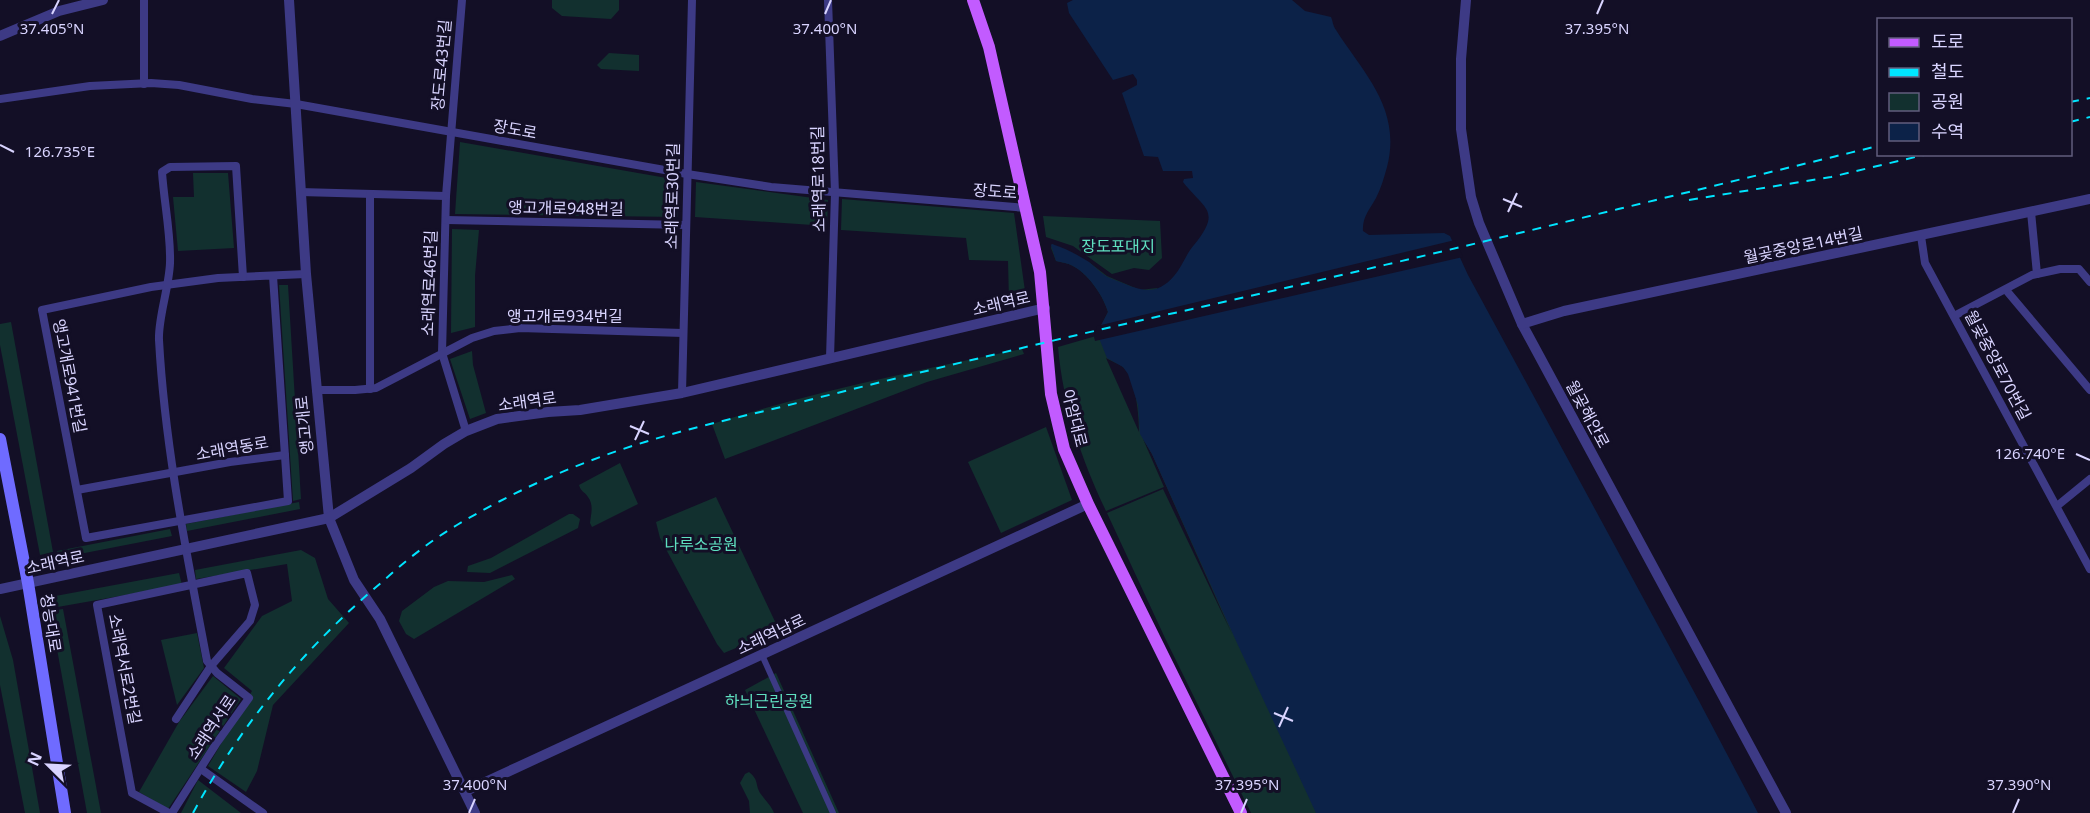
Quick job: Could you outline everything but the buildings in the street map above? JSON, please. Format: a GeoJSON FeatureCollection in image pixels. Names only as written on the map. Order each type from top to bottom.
{"type":"FeatureCollection","features":[{"type":"Feature","properties":{"kind":"main road","name":"아암대로"},"geometry":{"type":"LineString","coordinates":[[974,0],[989,47],[1040,272],[1051,394],[1064,449],[1088,504],[1241,813]]}},
{"type":"Feature","properties":{"kind":"main road","name":"청능대로"},"geometry":{"type":"LineString","coordinates":[[0,440],[28,583],[65,813]]}},
{"type":"Feature","properties":{"kind":"street"},"geometry":{"type":"LineString","coordinates":[[0,36],[59,11],[103,0]]}},
{"type":"Feature","properties":{"kind":"street"},"geometry":{"type":"LineString","coordinates":[[144,0],[144,84]]}},
{"type":"Feature","properties":{"kind":"street","name":"앵고개로"},"geometry":{"type":"LineString","coordinates":[[289,0],[306,274],[329,518],[354,580],[380,619],[475,813]]}},
{"type":"Feature","properties":{"kind":"street","name":"장도로43번길"},"geometry":{"type":"LineString","coordinates":[[450,132],[462,0]]}},
{"type":"Feature","properties":{"kind":"street","name":"소래역로30번길"},"geometry":{"type":"LineString","coordinates":[[682,393],[692,0]]}},
{"type":"Feature","properties":{"kind":"street","name":"소래역로18번길"},"geometry":{"type":"LineString","coordinates":[[828,0],[835,194],[830,358]]}},
{"type":"Feature","properties":{"kind":"street","name":"월곶해안로"},"geometry":{"type":"LineString","coordinates":[[1466,0],[1461,59],[1461,129],[1471,197],[1522,324],[1786,813]]}},
{"type":"Feature","properties":{"kind":"street","name":"장도로"},"geometry":{"type":"LineString","coordinates":[[0,99],[90,86],[179,85],[771,187],[1026,208]]}},
{"type":"Feature","properties":{"kind":"street","name":"소래역로46번길"},"geometry":{"type":"LineString","coordinates":[[450,132],[441,353],[466,431]]}},
{"type":"Feature","properties":{"kind":"street"},"geometry":{"type":"LineString","coordinates":[[211,666],[207,661],[192,585],[166,424],[159,337],[169,284],[170,261],[162,172],[170,167],[236,166],[243,277]]}},
{"type":"Feature","properties":{"kind":"street"},"geometry":{"type":"LineString","coordinates":[[300,192],[446,196]]}},
{"type":"Feature","properties":{"kind":"street"},"geometry":{"type":"LineString","coordinates":[[370,194],[370,389]]}},
{"type":"Feature","properties":{"kind":"street","name":"월곶중앙로14번길"},"geometry":{"type":"LineString","coordinates":[[1522,324],[1564,311],[2090,199]]}},
{"type":"Feature","properties":{"kind":"street"},"geometry":{"type":"LineString","coordinates":[[2031,212],[2037,274]]}},
{"type":"Feature","properties":{"kind":"street","name":"앵고개로948번길"},"geometry":{"type":"LineString","coordinates":[[446,220],[686,225]]}},
{"type":"Feature","properties":{"kind":"street","name":"월곶중앙로70번길"},"geometry":{"type":"LineString","coordinates":[[1921,236],[1925,263],[2090,569]]}},
{"type":"Feature","properties":{"kind":"street"},"geometry":{"type":"LineString","coordinates":[[1954,316],[2032,275],[2060,269],[2079,269],[2090,282]]}},
{"type":"Feature","properties":{"kind":"street","name":"앵고개로941번길"},"geometry":{"type":"LineString","coordinates":[[86,538],[42,310],[169,284],[306,274]]}},
{"type":"Feature","properties":{"kind":"street"},"geometry":{"type":"LineString","coordinates":[[273,276],[285,455]]}},
{"type":"Feature","properties":{"kind":"street"},"geometry":{"type":"LineString","coordinates":[[2006,290],[2090,390]]}},
{"type":"Feature","properties":{"kind":"street","name":"소래역로"},"geometry":{"type":"LineString","coordinates":[[0,588],[329,518],[466,431],[497,419],[580,410],[682,393],[1045,308]]}},
{"type":"Feature","properties":{"kind":"street","name":"앵고개로934번길"},"geometry":{"type":"LineString","coordinates":[[316,390],[370,389],[401,376],[472,338],[494,331],[520,328],[684,333]]}},
{"type":"Feature","properties":{"kind":"street","name":"소래역동로"},"geometry":{"type":"LineString","coordinates":[[77,490],[230,462],[285,455],[288,501],[86,538]]}},
{"type":"Feature","properties":{"kind":"street"},"geometry":{"type":"LineString","coordinates":[[2057,506],[2090,479]]}},
{"type":"Feature","properties":{"kind":"street","name":"소래역남로"},"geometry":{"type":"LineString","coordinates":[[466,792],[1088,504]]}},
{"type":"Feature","properties":{"kind":"street","name":"소래역서로"},"geometry":{"type":"LineString","coordinates":[[176,718],[211,666],[250,621],[255,605],[247,573],[192,585]]}},
{"type":"Feature","properties":{"kind":"street","name":"소래역서로2번길"},"geometry":{"type":"LineString","coordinates":[[170,813],[132,792],[97,605],[192,585]]}},
{"type":"Feature","properties":{"kind":"street"},"geometry":{"type":"LineString","coordinates":[[762,655],[833,813]]}},
{"type":"Feature","properties":{"kind":"street","name":"소래역서로"},"geometry":{"type":"LineString","coordinates":[[170,813],[249,698],[211,666]]}},
{"type":"Feature","properties":{"kind":"street"},"geometry":{"type":"LineString","coordinates":[[201,769],[263,813]]}},
{"type":"Feature","properties":{"kind":"green space"},"geometry":{"type":"Polygon","coordinates":[[[552,0],[619,0],[619,10],[611,19],[562,16],[552,8],[552,0]]]}},
{"type":"Feature","properties":{"kind":"green space"},"geometry":{"type":"Polygon","coordinates":[[[609,53],[639,55],[639,71],[601,69],[597,65],[609,53]]]}},
{"type":"Feature","properties":{"kind":"green space"},"geometry":{"type":"Polygon","coordinates":[[[460,142],[678,180],[678,217],[455,214],[460,142]]]}},
{"type":"Feature","properties":{"kind":"green space"},"geometry":{"type":"Polygon","coordinates":[[[193,173],[228,173],[234,248],[178,251],[173,197],[194,197],[193,173]]]}},
{"type":"Feature","properties":{"kind":"green space"},"geometry":{"type":"Polygon","coordinates":[[[696,182],[828,200],[827,226],[695,217],[696,182]]]}},
{"type":"Feature","properties":{"kind":"green space"},"geometry":{"type":"Polygon","coordinates":[[[842,199],[1014,213],[1026,298],[1009,301],[1008,261],[969,260],[966,238],[841,230],[842,199]]]}},
{"type":"Feature","properties":{"kind":"green space","name":"장도포대지"},"geometry":{"type":"Polygon","coordinates":[[[1043,216],[1160,221],[1162,258],[1149,270],[1134,268],[1112,274],[1073,246],[1046,237],[1043,216]]]}},
{"type":"Feature","properties":{"kind":"green space"},"geometry":{"type":"Polygon","coordinates":[[[452,229],[479,230],[475,276],[475,327],[451,333],[452,229]]]}},
{"type":"Feature","properties":{"kind":"green space"},"geometry":{"type":"Polygon","coordinates":[[[1052,244],[1090,263],[1107,276],[1140,290],[1157,288],[1397,813],[1251,813],[1165,638],[1107,513],[1163,489],[1232,634],[1152,454],[1143,439],[1164,487],[1106,511],[1074,431],[1060,368],[1058,347],[1096,336],[1108,312],[1092,282],[1079,270],[1056,261],[1051,248],[1052,244]],[[1106,358],[1139,432],[1131,379],[1123,367],[1106,358]]]}},
{"type":"Feature","properties":{"kind":"green space"},"geometry":{"type":"Polygon","coordinates":[[[279,285],[288,285],[301,499],[293,501],[279,285]]]}},
{"type":"Feature","properties":{"kind":"green space"},"geometry":{"type":"Polygon","coordinates":[[[11,322],[53,552],[40,555],[0,345],[0,324],[11,322]]]}},
{"type":"Feature","properties":{"kind":"green space"},"geometry":{"type":"Polygon","coordinates":[[[1022,349],[1024,354],[927,382],[725,459],[712,424],[827,392],[1022,349]]]}},
{"type":"Feature","properties":{"kind":"green space"},"geometry":{"type":"Polygon","coordinates":[[[472,351],[473,365],[486,413],[470,419],[450,359],[472,351]]]}},
{"type":"Feature","properties":{"kind":"green space"},"geometry":{"type":"Polygon","coordinates":[[[1046,427],[1072,500],[1001,533],[968,462],[1046,427]]]}},
{"type":"Feature","properties":{"kind":"green space"},"geometry":{"type":"Polygon","coordinates":[[[620,463],[638,504],[592,527],[590,523],[591,503],[579,485],[620,463]]]}},
{"type":"Feature","properties":{"kind":"green space","name":"나루소공원"},"geometry":{"type":"Polygon","coordinates":[[[716,497],[779,630],[724,653],[660,538],[656,522],[716,497]]]}},
{"type":"Feature","properties":{"kind":"green space"},"geometry":{"type":"Polygon","coordinates":[[[299,502],[300,509],[187,531],[186,524],[299,502]]]}},
{"type":"Feature","properties":{"kind":"green space"},"geometry":{"type":"Polygon","coordinates":[[[569,514],[580,519],[578,528],[490,573],[467,572],[468,566],[491,558],[569,514]]]}},
{"type":"Feature","properties":{"kind":"green space"},"geometry":{"type":"Polygon","coordinates":[[[170,529],[172,536],[59,558],[57,551],[170,529]]]}},
{"type":"Feature","properties":{"kind":"green space"},"geometry":{"type":"Polygon","coordinates":[[[301,550],[315,558],[328,599],[349,623],[273,705],[257,771],[246,792],[208,766],[252,691],[224,668],[262,616],[292,601],[287,564],[196,579],[195,570],[301,550]]]}},
{"type":"Feature","properties":{"kind":"green space"},"geometry":{"type":"Polygon","coordinates":[[[179,573],[182,585],[52,608],[50,597],[179,573]]]}},
{"type":"Feature","properties":{"kind":"green space"},"geometry":{"type":"Polygon","coordinates":[[[512,575],[515,579],[414,639],[406,634],[399,621],[402,611],[434,587],[448,581],[484,582],[512,575]]]}},
{"type":"Feature","properties":{"kind":"green space"},"geometry":{"type":"Polygon","coordinates":[[[63,609],[101,813],[87,813],[50,611],[63,609]]]}},
{"type":"Feature","properties":{"kind":"green space"},"geometry":{"type":"Polygon","coordinates":[[[0,616],[13,660],[40,813],[25,813],[0,685],[0,616]]]}},
{"type":"Feature","properties":{"kind":"green space"},"geometry":{"type":"Polygon","coordinates":[[[197,633],[204,668],[177,705],[161,640],[197,633]]]}},
{"type":"Feature","properties":{"kind":"green space","name":"하늬근린공원"},"geometry":{"type":"Polygon","coordinates":[[[776,673],[839,813],[803,813],[745,690],[776,673]]]}},
{"type":"Feature","properties":{"kind":"green space"},"geometry":{"type":"Polygon","coordinates":[[[213,676],[241,699],[168,809],[139,792],[179,722],[213,676]]]}},
{"type":"Feature","properties":{"kind":"green space"},"geometry":{"type":"Polygon","coordinates":[[[749,772],[774,813],[750,813],[749,801],[740,783],[745,774],[749,772]]]}},
{"type":"Feature","properties":{"kind":"green space"},"geometry":{"type":"Polygon","coordinates":[[[198,780],[241,813],[181,813],[198,780]]]}},
{"type":"Feature","properties":{"kind":"water"},"geometry":{"type":"Polygon","coordinates":[[[1073,0],[1292,0],[1305,11],[1331,17],[1335,28],[1378,93],[1389,127],[1390,146],[1387,167],[1378,194],[1365,217],[1363,231],[1369,235],[1444,233],[1450,236],[1468,275],[1758,813],[1316,813],[1152,454],[1140,434],[1138,405],[1128,374],[1123,367],[1107,358],[1097,333],[1108,312],[1105,305],[1086,276],[1072,266],[1056,261],[1051,245],[1089,262],[1112,279],[1142,289],[1155,289],[1168,282],[1177,272],[1202,233],[1209,217],[1204,205],[1183,182],[1184,179],[1193,178],[1192,171],[1163,171],[1158,157],[1144,156],[1122,93],[1137,85],[1137,80],[1133,74],[1113,80],[1069,13],[1067,3],[1073,0]]]}},
{"type":"Feature","properties":{"kind":"pier"},"geometry":{"type":"Polygon","coordinates":[[[1455,240],[1463,257],[1095,341],[1097,326],[1455,240]]]}},
{"type":"Feature","properties":{"kind":"railway"},"geometry":{"type":"LineString","coordinates":[[2072,102],[2090,98]]}},
{"type":"Feature","properties":{"kind":"railway"},"geometry":{"type":"LineString","coordinates":[[2072,122],[2090,117]]}},
{"type":"Feature","properties":{"kind":"railway"},"geometry":{"type":"LineString","coordinates":[[193,813],[232,748],[277,688],[326,633],[353,607],[409,559],[447,531],[502,500],[572,468],[620,450],[706,425],[1026,347],[1428,255],[1877,146]]}},
{"type":"Feature","properties":{"kind":"railway"},"geometry":{"type":"LineString","coordinates":[[1689,200],[1831,177],[1920,156]]}}]}
